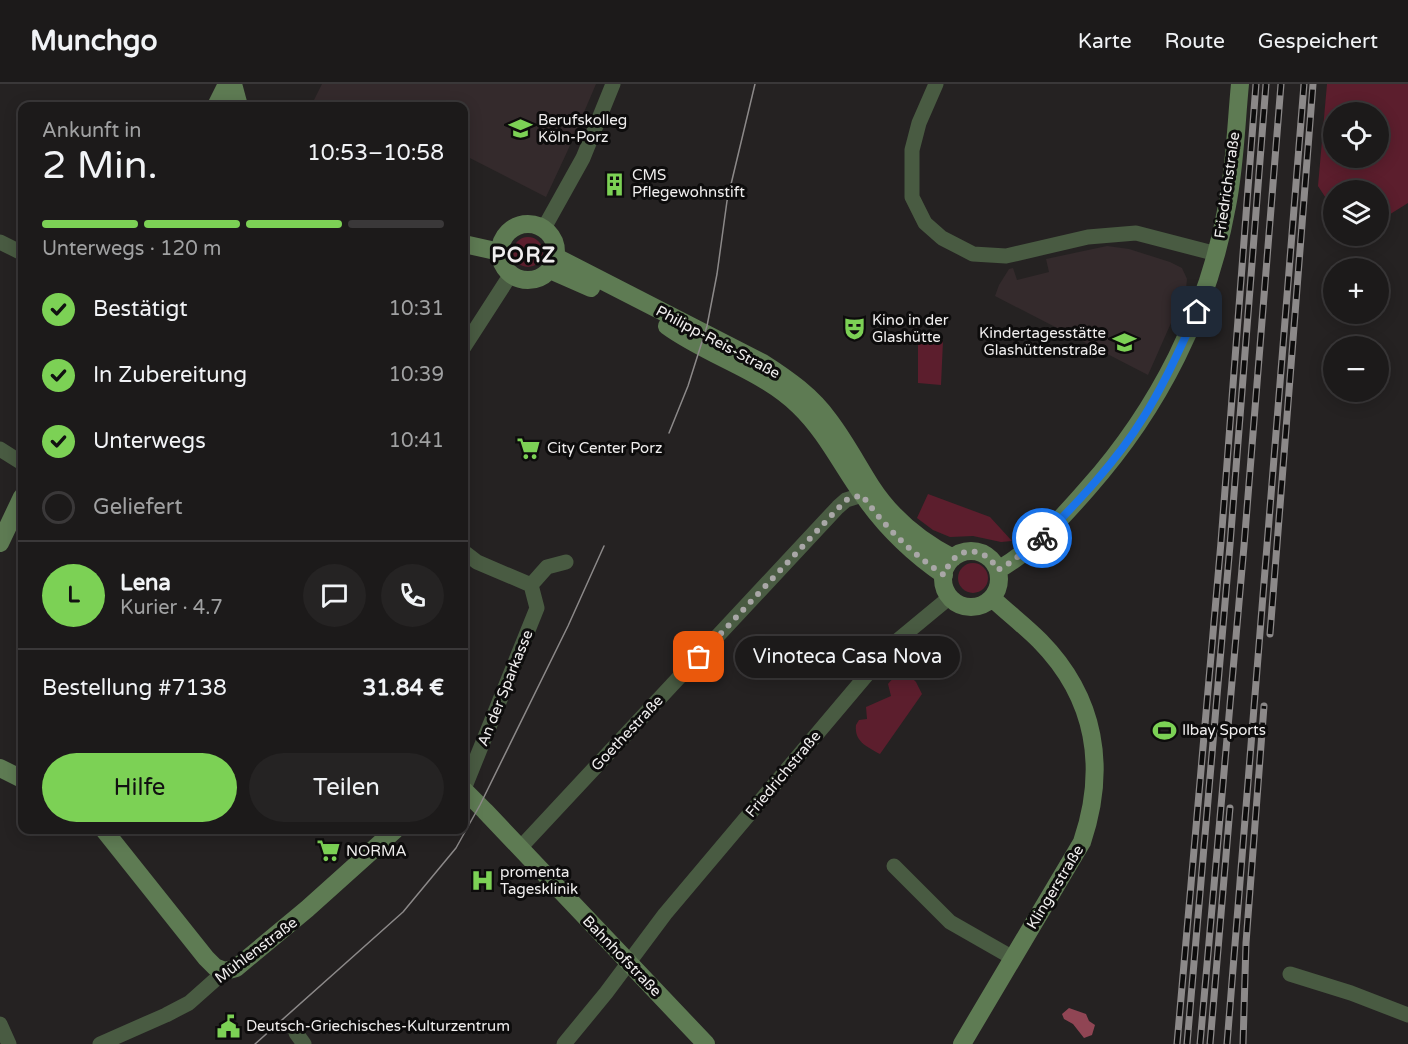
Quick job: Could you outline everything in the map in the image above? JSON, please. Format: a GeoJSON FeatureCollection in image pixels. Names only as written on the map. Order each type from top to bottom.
{"type":"FeatureCollection","features":[{"type":"Feature","properties":{"kind":"street"},"geometry":{"type":"LineString","coordinates":[[218,102],[227,84]]}},
{"type":"Feature","properties":{"kind":"street"},"geometry":{"type":"LineString","coordinates":[[233,84],[238,102]]}},
{"type":"Feature","properties":{"kind":"street"},"geometry":{"type":"LineString","coordinates":[[543,228],[583,158],[613,84]]}},
{"type":"Feature","properties":{"kind":"street"},"geometry":{"type":"LineString","coordinates":[[936,84],[912,150],[912,197],[925,223],[942,238],[973,254],[1006,256],[1088,237],[1136,233],[1217,254]]}},
{"type":"Feature","properties":{"kind":"street","name":"Friedrichstraße"},"geometry":{"type":"LineString","coordinates":[[998,570],[1044,535],[1104,470],[1142,419],[1177,355],[1197,312],[1217,254],[1228,205],[1239,84]]}},
{"type":"Feature","properties":{"kind":"street"},"geometry":{"type":"LineString","coordinates":[[534,224],[543,228],[551,236],[556,246],[553,264],[534,280],[522,280],[511,274],[501,261],[501,243],[514,227],[534,224]]}},
{"type":"Feature","properties":{"kind":"street"},"geometry":{"type":"LineString","coordinates":[[0,242],[18,251]]}},
{"type":"Feature","properties":{"kind":"street"},"geometry":{"type":"LineString","coordinates":[[468,245],[500,252]]}},
{"type":"Feature","properties":{"kind":"street","name":"Philipp-Reis-Straße"},"geometry":{"type":"LineString","coordinates":[[553,264],[661,322],[694,344],[779,390],[799,406],[818,427],[880,519],[919,558],[944,575]]}},
{"type":"Feature","properties":{"kind":"street","name":"Philipp-Reis-Straße"},"geometry":{"type":"LineString","coordinates":[[553,264],[763,363],[786,378],[808,396],[829,419],[872,488],[890,510],[927,544],[953,558]]}},
{"type":"Feature","properties":{"kind":"street"},"geometry":{"type":"LineString","coordinates":[[468,341],[511,274]]}},
{"type":"Feature","properties":{"kind":"street"},"geometry":{"type":"LineString","coordinates":[[0,449],[18,460]]}},
{"type":"Feature","properties":{"kind":"street","name":"Goethestraße"},"geometry":{"type":"LineString","coordinates":[[520,848],[838,507],[846,500],[862,495]]}},
{"type":"Feature","properties":{"kind":"street"},"geometry":{"type":"LineString","coordinates":[[0,543],[18,505]]}},
{"type":"Feature","properties":{"kind":"street"},"geometry":{"type":"LineString","coordinates":[[970,551],[979,552],[993,562],[998,570],[999,585],[992,598],[981,605],[968,607],[955,602],[950,597],[944,583],[947,566],[953,558],[970,551]]}},
{"type":"Feature","properties":{"kind":"street"},"geometry":{"type":"LineString","coordinates":[[468,555],[477,562],[531,585],[547,567],[566,562]]}},
{"type":"Feature","properties":{"kind":"street","name":"An der Sparkasse"},"geometry":{"type":"LineString","coordinates":[[468,779],[537,608],[531,585]]}},
{"type":"Feature","properties":{"kind":"street","name":"Friedrichstraße"},"geometry":{"type":"LineString","coordinates":[[564,1044],[665,914],[892,645],[950,597]]}},
{"type":"Feature","properties":{"kind":"street","name":"Klingerstraße"},"geometry":{"type":"LineString","coordinates":[[963,1044],[1082,842],[1092,807],[1096,773],[1094,743],[1087,713],[1073,686],[1057,661],[1040,642],[992,598]]}},
{"type":"Feature","properties":{"kind":"street"},"geometry":{"type":"LineString","coordinates":[[0,768],[18,777]]}},
{"type":"Feature","properties":{"kind":"street","name":"Bahnhofstraße"},"geometry":{"type":"LineString","coordinates":[[468,793],[706,1044]]}},
{"type":"Feature","properties":{"kind":"street"},"geometry":{"type":"LineString","coordinates":[[107,834],[206,958],[215,967],[225,971]]}},
{"type":"Feature","properties":{"kind":"street","name":"Mühlenstraße"},"geometry":{"type":"LineString","coordinates":[[100,1044],[189,1003],[225,971],[236,968],[308,909],[390,834]]}},
{"type":"Feature","properties":{"kind":"street"},"geometry":{"type":"LineString","coordinates":[[894,866],[950,922],[1013,958]]}},
{"type":"Feature","properties":{"kind":"street"},"geometry":{"type":"LineString","coordinates":[[1290,974],[1351,993],[1408,1015]]}},
{"type":"Feature","properties":{"kind":"street"},"geometry":{"type":"LineString","coordinates":[[0,1024],[9,1044]]}},
{"type":"Feature","properties":{"kind":"shaded area","name":"Berufskolleg Köln-Porz"},"geometry":{"type":"Polygon","coordinates":[[[322,84],[596,84],[546,197],[468,157],[468,102],[313,102],[322,84]]]}},
{"type":"Feature","properties":{"kind":"shaded area"},"geometry":{"type":"Polygon","coordinates":[[[1327,84],[1408,84],[1408,203],[1389,215],[1389,180],[1323,180],[1323,194],[1318,186],[1323,129],[1323,168],[1389,168],[1389,102],[1325,102],[1327,84]]]}},
{"type":"Feature","properties":{"kind":"shaded area"},"geometry":{"type":"Polygon","coordinates":[[[528,237],[539,241],[543,252],[539,263],[528,267],[517,263],[513,252],[517,241],[528,237]]]}},
{"type":"Feature","properties":{"kind":"shaded area","name":"Kindertagesstätte Glashüttenstraße"},"geometry":{"type":"Polygon","coordinates":[[[1107,246],[1129,249],[1170,262],[1182,268],[1187,279],[1186,289],[1148,375],[995,296],[1009,269],[1013,268],[1017,280],[1049,272],[1046,259],[1107,246]]]}},
{"type":"Feature","properties":{"kind":"shaded area"},"geometry":{"type":"Polygon","coordinates":[[[918,340],[943,341],[941,385],[918,383],[918,340]]]}},
{"type":"Feature","properties":{"kind":"shaded area"},"geometry":{"type":"Polygon","coordinates":[[[928,494],[990,517],[1012,541],[1001,542],[973,536],[950,537],[933,530],[917,518],[928,494]]]}},
{"type":"Feature","properties":{"kind":"shaded area"},"geometry":{"type":"Polygon","coordinates":[[[973,563],[984,567],[988,578],[984,589],[973,593],[962,589],[958,578],[962,567],[973,563]]]}},
{"type":"Feature","properties":{"kind":"shaded area"},"geometry":{"type":"Polygon","coordinates":[[[909,675],[916,682],[922,694],[880,754],[860,740],[857,736],[856,725],[859,720],[867,719],[866,707],[891,696],[888,684],[895,677],[909,675]]]}},
{"type":"Feature","properties":{"kind":"shaded area"},"geometry":{"type":"Polygon","coordinates":[[[1069,1008],[1086,1014],[1089,1021],[1095,1025],[1092,1035],[1084,1038],[1073,1024],[1064,1019],[1062,1014],[1069,1008]]]}},
{"type":"Feature","properties":{"kind":"tram line"},"geometry":{"type":"LineString","coordinates":[[669,433],[688,386],[707,326],[727,201],[755,84]]}},
{"type":"Feature","properties":{"kind":"tram line"},"geometry":{"type":"LineString","coordinates":[[468,826],[568,626],[604,546]]}},
{"type":"Feature","properties":{"kind":"tram line"},"geometry":{"type":"LineString","coordinates":[[255,1044],[403,912],[456,848],[464,834]]}},
{"type":"Feature","properties":{"kind":"railway"},"geometry":{"type":"LineString","coordinates":[[1177,1044],[1221,542],[1256,84]]}},
{"type":"Feature","properties":{"kind":"railway"},"geometry":{"type":"LineString","coordinates":[[1187,1044],[1230,545],[1266,84]]}},
{"type":"Feature","properties":{"kind":"railway"},"geometry":{"type":"LineString","coordinates":[[1200,1044],[1244,546],[1281,84]]}},
{"type":"Feature","properties":{"kind":"railway"},"geometry":{"type":"LineString","coordinates":[[1227,1044],[1304,84]]}},
{"type":"Feature","properties":{"kind":"railway"},"geometry":{"type":"LineString","coordinates":[[1270,634],[1313,84]]}},
{"type":"Feature","properties":{"kind":"railway"},"geometry":{"type":"LineString","coordinates":[[1243,1044],[1246,943],[1264,706]]}},
{"type":"Feature","properties":{"kind":"railway"},"geometry":{"type":"LineString","coordinates":[[1210,1044],[1230,808]]}},
{"type":"Feature","properties":{"kind":"way so far"},"geometry":{"type":"LineString","coordinates":[[699,657],[846,500],[862,495],[896,536],[919,558],[944,575],[953,558],[970,551],[987,556],[998,570],[1042,538]]}},
{"type":"Feature","properties":{"kind":"place","name":"Berufskolleg Köln-Porz"},"geometry":{"type":"Point","coordinates":[520,129]}},
{"type":"Feature","properties":{"kind":"place","name":"CMS Pflegewohnstift"},"geometry":{"type":"Point","coordinates":[614,184]}},
{"type":"Feature","properties":{"kind":"place","name":"Kino in der Glashütte"},"geometry":{"type":"Point","coordinates":[854,329]}},
{"type":"Feature","properties":{"kind":"place","name":"Kindertagesstätte Glashüttenstraße"},"geometry":{"type":"Point","coordinates":[1124,342]}},
{"type":"Feature","properties":{"kind":"place","name":"City Center Porz"},"geometry":{"type":"Point","coordinates":[529,448]}},
{"type":"Feature","properties":{"kind":"place","name":"Vinoteca Casa Nova"},"geometry":{"type":"Point","coordinates":[699,657]}},
{"type":"Feature","properties":{"kind":"place","name":"Ilbay Sports"},"geometry":{"type":"Point","coordinates":[1164,730]}},
{"type":"Feature","properties":{"kind":"place","name":"NORMA"},"geometry":{"type":"Point","coordinates":[328,851]}},
{"type":"Feature","properties":{"kind":"place","name":"promenta Tagesklinik"},"geometry":{"type":"Point","coordinates":[482,881]}},
{"type":"Feature","properties":{"kind":"place","name":"Deutsch-Griechisches-Kulturzentrum"},"geometry":{"type":"Point","coordinates":[228,1026]}},
{"type":"Feature","properties":{"kind":"district","name":"PORZ"},"geometry":{"type":"Point","coordinates":[524,255]}},
{"type":"Feature","properties":{"kind":"route"},"geometry":{"type":"LineString","coordinates":[[1042,538],[1104,470],[1142,419],[1177,355],[1197,312]]}}]}
